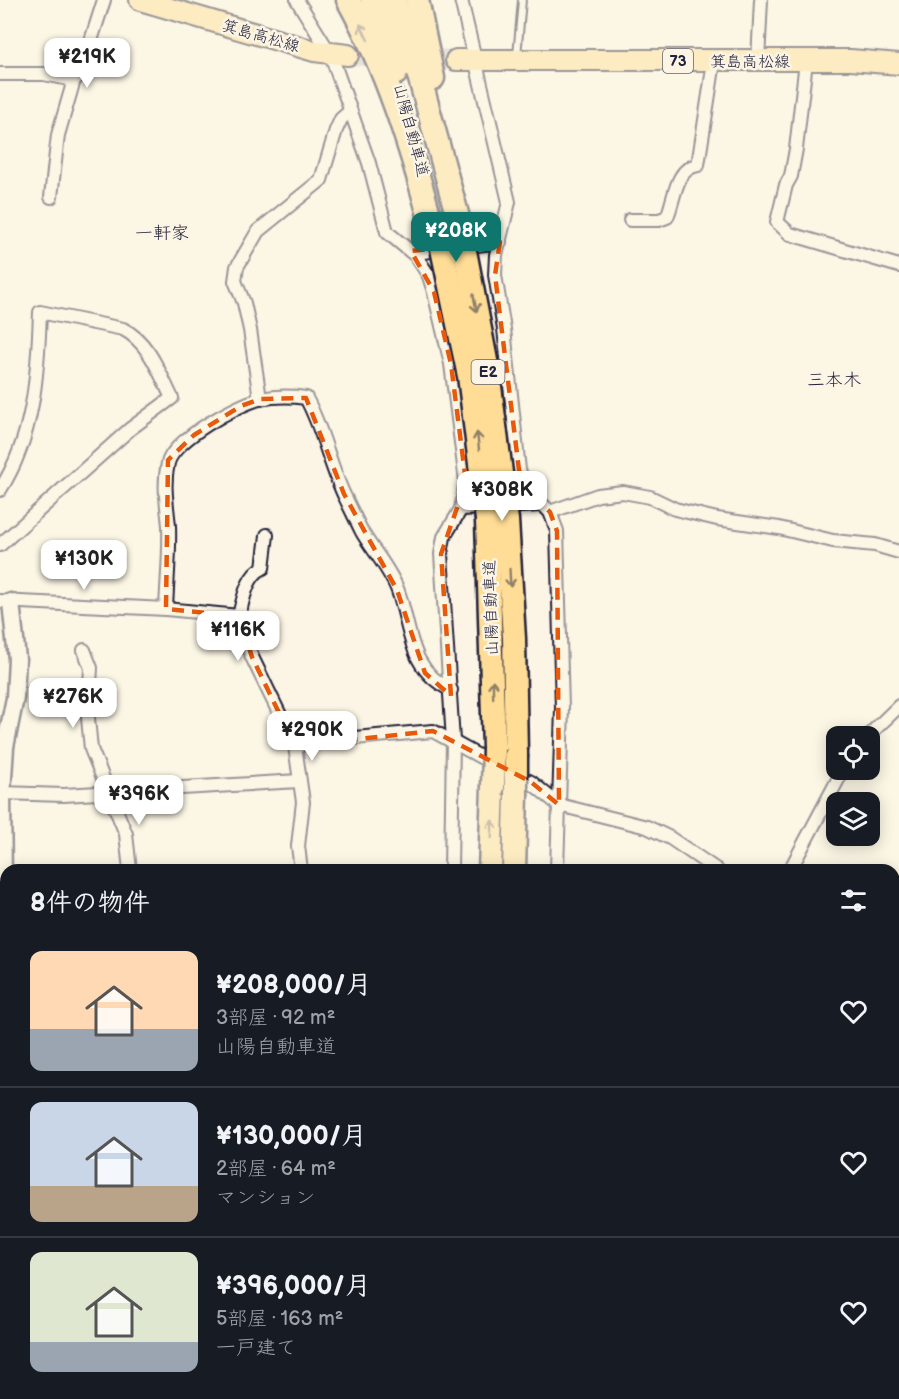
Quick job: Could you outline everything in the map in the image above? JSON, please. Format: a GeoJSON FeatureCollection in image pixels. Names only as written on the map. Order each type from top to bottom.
{"type":"FeatureCollection","features":[{"type":"Feature","properties":{"kind":"highway"},"geometry":{"type":"LineString","coordinates":[[348,0],[378,62],[443,225]]}},
{"type":"Feature","properties":{"kind":"highway","name":"山陽自動車道"},"geometry":{"type":"LineString","coordinates":[[372,0],[488,371],[497,520],[490,864]]}},
{"type":"Feature","properties":{"kind":"highway","name":"山陽自動車道"},"geometry":{"type":"LineString","coordinates":[[394,0],[420,79],[477,434],[497,520],[514,639],[516,755],[514,864]]}},
{"type":"Feature","properties":{"kind":"highway"},"geometry":{"type":"LineString","coordinates":[[417,0],[443,225]]}},
{"type":"Feature","properties":{"kind":"main road","name":"箕島高松線"},"geometry":{"type":"LineString","coordinates":[[140,0],[340,55]]}},
{"type":"Feature","properties":{"kind":"main road","name":"箕島高松線"},"geometry":{"type":"LineString","coordinates":[[466,60],[714,62],[851,60],[899,64]]}},
{"type":"Feature","properties":{"kind":"street"},"geometry":{"type":"LineString","coordinates":[[51,197],[58,135],[74,80],[80,75],[104,0]]}},
{"type":"Feature","properties":{"kind":"street"},"geometry":{"type":"LineString","coordinates":[[297,0],[340,55],[350,111],[369,163],[387,232],[411,251],[432,283],[451,364],[466,483],[460,509],[444,537],[441,554],[453,741],[451,864]]}},
{"type":"Feature","properties":{"kind":"street"},"geometry":{"type":"LineString","coordinates":[[461,0],[466,60],[509,202],[495,275],[504,328],[517,460],[526,488],[545,509],[557,531],[562,708],[557,864]]}},
{"type":"Feature","properties":{"kind":"street"},"geometry":{"type":"LineString","coordinates":[[758,62],[761,0]]}},
{"type":"Feature","properties":{"kind":"street"},"geometry":{"type":"LineString","coordinates":[[806,61],[796,149],[791,176],[786,185],[777,222],[790,234],[899,266]]}},
{"type":"Feature","properties":{"kind":"street"},"geometry":{"type":"LineString","coordinates":[[630,220],[659,220],[667,217],[682,174],[687,167],[698,165],[714,62]]}},
{"type":"Feature","properties":{"kind":"street"},"geometry":{"type":"LineString","coordinates":[[0,74],[44,74],[74,80]]}},
{"type":"Feature","properties":{"kind":"street"},"geometry":{"type":"LineString","coordinates":[[260,399],[250,330],[236,281],[237,267],[258,231],[321,180],[336,130],[341,119],[350,111]]}},
{"type":"Feature","properties":{"kind":"street"},"geometry":{"type":"LineString","coordinates":[[411,251],[500,243]]}},
{"type":"Feature","properties":{"kind":"street"},"geometry":{"type":"LineString","coordinates":[[0,490],[27,426],[38,374],[40,312],[123,329],[133,334],[155,363],[172,398],[130,429],[0,545]]}},
{"type":"Feature","properties":{"kind":"street"},"geometry":{"type":"LineString","coordinates":[[166,609],[169,527],[166,482],[168,460],[179,447],[213,421],[260,399],[294,396],[306,398],[317,418],[327,456],[344,494],[397,590],[412,643],[425,673],[451,690]]}},
{"type":"Feature","properties":{"kind":"street"},"geometry":{"type":"LineString","coordinates":[[460,509],[545,509],[598,495],[624,492],[650,497],[675,509],[717,519],[778,528],[833,541],[875,545],[899,552]]}},
{"type":"Feature","properties":{"kind":"street"},"geometry":{"type":"LineString","coordinates":[[267,535],[263,568],[255,571],[250,578],[239,616],[252,657],[295,746],[298,781],[303,802],[298,846],[300,864]]}},
{"type":"Feature","properties":{"kind":"street"},"geometry":{"type":"LineString","coordinates":[[3,864],[2,794],[5,747],[15,698],[17,668],[6,601],[166,609],[239,616]]}},
{"type":"Feature","properties":{"kind":"street"},"geometry":{"type":"LineString","coordinates":[[84,650],[91,668],[89,734],[96,764],[126,834],[129,864]]}},
{"type":"Feature","properties":{"kind":"street"},"geometry":{"type":"LineString","coordinates":[[878,726],[899,705]]}},
{"type":"Feature","properties":{"kind":"street"},"geometry":{"type":"LineString","coordinates":[[295,746],[321,741],[433,731],[531,782],[560,805],[647,827],[670,838],[708,864]]}},
{"type":"Feature","properties":{"kind":"street"},"geometry":{"type":"LineString","coordinates":[[793,864],[838,780]]}},
{"type":"Feature","properties":{"kind":"street"},"geometry":{"type":"LineString","coordinates":[[2,794],[109,793],[298,781]]}},
{"type":"Feature","properties":{"kind":"lane"},"geometry":{"type":"LineString","coordinates":[[516,60],[522,0]]}},
{"type":"Feature","properties":{"kind":"highlighted area"},"geometry":{"type":"Polygon","coordinates":[[[500,242],[495,275],[519,470],[526,488],[550,512],[557,531],[559,805],[531,782],[433,731],[295,746],[252,657],[239,616],[166,609],[168,460],[194,435],[241,406],[260,399],[306,398],[344,494],[397,590],[425,673],[451,696],[441,554],[466,482],[451,364],[434,292],[411,251],[500,242]]]}},
{"type":"Feature","properties":{"kind":"tunnel"},"geometry":{"type":"LineString","coordinates":[[348,55],[456,60]]}},
{"type":"Feature","properties":{"kind":"district","name":"一軒家"},"geometry":{"type":"Point","coordinates":[162,233]}},
{"type":"Feature","properties":{"kind":"district","name":"三本木"},"geometry":{"type":"Point","coordinates":[834,380]}}]}
